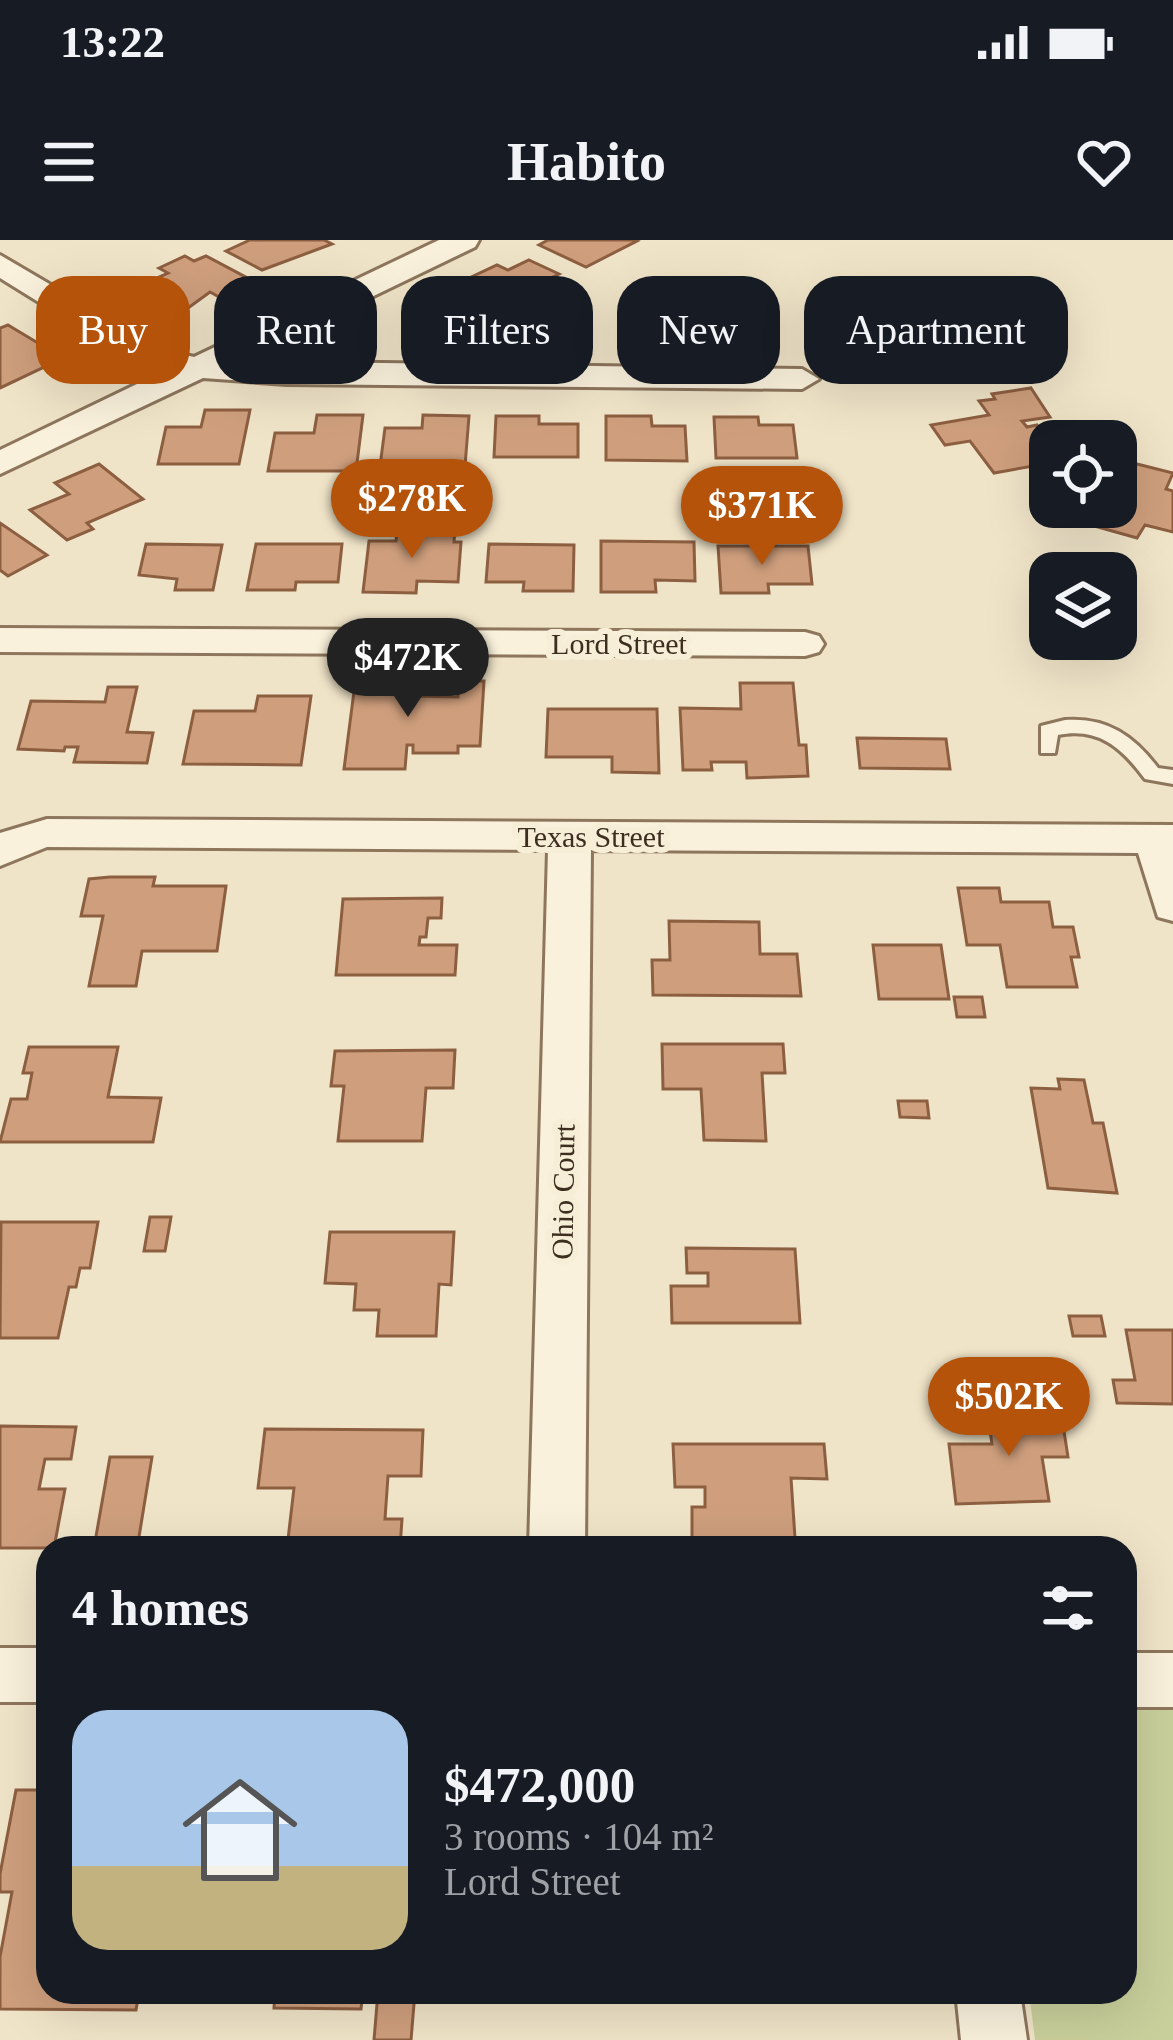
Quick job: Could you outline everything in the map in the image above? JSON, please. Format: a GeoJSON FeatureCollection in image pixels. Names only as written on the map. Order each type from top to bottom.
{"type":"FeatureCollection","features":[{"type":"Feature","properties":{"kind":"street"},"geometry":{"type":"LineString","coordinates":[[0,463],[464,240]]}},
{"type":"Feature","properties":{"kind":"street"},"geometry":{"type":"LineString","coordinates":[[0,264],[149,356],[200,368],[286,374],[802,379]]}},
{"type":"Feature","properties":{"kind":"street","name":"Lord Street"},"geometry":{"type":"LineString","coordinates":[[0,640],[805,644]]}},
{"type":"Feature","properties":{"kind":"street","name":"Texas Street"},"geometry":{"type":"LineString","coordinates":[[5,848],[47,833],[1164,839]]}},
{"type":"Feature","properties":{"kind":"street","name":"Ohio Court"},"geometry":{"type":"LineString","coordinates":[[557,1536],[570,836]]}},
{"type":"Feature","properties":{"kind":"street"},"geometry":{"type":"LineString","coordinates":[[1164,839],[1173,906]]}},
{"type":"Feature","properties":{"kind":"street"},"geometry":{"type":"LineString","coordinates":[[0,1675],[36,1675]]}},
{"type":"Feature","properties":{"kind":"street"},"geometry":{"type":"LineString","coordinates":[[1137,1680],[1173,1680]]}},
{"type":"Feature","properties":{"kind":"street"},"geometry":{"type":"LineString","coordinates":[[990,2004],[994,2040]]}},
{"type":"Feature","properties":{"kind":"lane"},"geometry":{"type":"LineString","coordinates":[[1048,748],[1048,730],[1070,723],[1107,728],[1134,747],[1152,774],[1173,777]]}},
{"type":"Feature","properties":{"kind":"green space"},"geometry":{"type":"Polygon","coordinates":[[[1137,1661],[1173,1662],[1173,2040],[1035,2040],[1030,2004],[1137,2004],[1137,1661]]]}},
{"type":"Feature","properties":{"kind":"building"},"geometry":{"type":"Polygon","coordinates":[[[250,240],[324,240],[332,244],[262,270],[226,251],[250,240]]]}},
{"type":"Feature","properties":{"kind":"building"},"geometry":{"type":"Polygon","coordinates":[[[548,240],[637,241],[586,267],[539,245],[548,240]]]}},
{"type":"Feature","properties":{"kind":"building"},"geometry":{"type":"Polygon","coordinates":[[[185,256],[194,261],[206,256],[244,276],[214,276],[214,294],[210,292],[190,307],[190,276],[161,276],[168,273],[159,268],[185,256]]]}},
{"type":"Feature","properties":{"kind":"building"},"geometry":{"type":"Polygon","coordinates":[[[529,260],[559,274],[473,276],[497,265],[508,270],[529,260]]]}},
{"type":"Feature","properties":{"kind":"building"},"geometry":{"type":"Polygon","coordinates":[[[8,325],[36,342],[36,371],[0,388],[0,328],[8,325]]]}},
{"type":"Feature","properties":{"kind":"building"},"geometry":{"type":"Polygon","coordinates":[[[1031,388],[1050,417],[1022,421],[1029,427],[1029,467],[994,473],[970,441],[945,445],[931,425],[989,415],[979,401],[995,399],[992,394],[1031,388]]]}},
{"type":"Feature","properties":{"kind":"building"},"geometry":{"type":"Polygon","coordinates":[[[205,410],[250,410],[239,464],[158,464],[166,427],[201,427],[205,410]]]}},
{"type":"Feature","properties":{"kind":"building"},"geometry":{"type":"Polygon","coordinates":[[[317,415],[363,415],[356,471],[268,471],[275,433],[314,433],[317,415]]]}},
{"type":"Feature","properties":{"kind":"building"},"geometry":{"type":"Polygon","coordinates":[[[423,415],[469,416],[465,466],[380,466],[385,428],[422,428],[423,415]]]}},
{"type":"Feature","properties":{"kind":"building"},"geometry":{"type":"Polygon","coordinates":[[[496,416],[539,416],[539,424],[578,424],[578,457],[494,457],[496,416]]]}},
{"type":"Feature","properties":{"kind":"building"},"geometry":{"type":"Polygon","coordinates":[[[606,416],[651,416],[652,426],[685,426],[687,461],[606,460],[606,416]]]}},
{"type":"Feature","properties":{"kind":"building"},"geometry":{"type":"Polygon","coordinates":[[[714,417],[758,417],[759,425],[793,425],[797,458],[716,458],[714,417]]]}},
{"type":"Feature","properties":{"kind":"building"},"geometry":{"type":"Polygon","coordinates":[[[99,464],[143,499],[87,523],[93,529],[67,540],[30,510],[69,494],[55,483],[99,464]]]}},
{"type":"Feature","properties":{"kind":"building"},"geometry":{"type":"Polygon","coordinates":[[[1137,464],[1173,473],[1166,489],[1173,491],[1173,532],[1145,525],[1137,538],[1102,528],[1137,528],[1137,464]]]}},
{"type":"Feature","properties":{"kind":"building"},"geometry":{"type":"Polygon","coordinates":[[[0,523],[47,555],[8,576],[0,570],[0,523]]]}},
{"type":"Feature","properties":{"kind":"building"},"geometry":{"type":"Polygon","coordinates":[[[397,530],[455,530],[454,542],[461,542],[458,582],[417,581],[416,593],[363,592],[369,541],[396,541],[397,530]]]}},
{"type":"Feature","properties":{"kind":"building"},"geometry":{"type":"Polygon","coordinates":[[[601,541],[694,542],[695,581],[655,580],[656,592],[601,592],[601,541]]]}},
{"type":"Feature","properties":{"kind":"building"},"geometry":{"type":"Polygon","coordinates":[[[146,544],[222,545],[213,590],[175,590],[177,579],[139,575],[146,544]]]}},
{"type":"Feature","properties":{"kind":"building"},"geometry":{"type":"Polygon","coordinates":[[[256,544],[342,544],[338,582],[296,582],[295,590],[247,590],[256,544]]]}},
{"type":"Feature","properties":{"kind":"building"},"geometry":{"type":"Polygon","coordinates":[[[489,544],[574,545],[573,591],[523,591],[524,582],[486,582],[489,544]]]}},
{"type":"Feature","properties":{"kind":"building"},"geometry":{"type":"Polygon","coordinates":[[[718,546],[808,546],[812,584],[768,584],[769,593],[721,593],[718,546]]]}},
{"type":"Feature","properties":{"kind":"building"},"geometry":{"type":"Polygon","coordinates":[[[357,668],[414,669],[412,696],[458,697],[458,681],[484,681],[480,746],[458,746],[458,753],[413,753],[413,745],[407,745],[405,769],[344,769],[357,668]]]}},
{"type":"Feature","properties":{"kind":"building"},"geometry":{"type":"Polygon","coordinates":[[[740,683],[793,683],[799,745],[806,745],[808,776],[747,778],[746,762],[711,762],[712,770],[683,770],[680,708],[741,709],[740,683]]]}},
{"type":"Feature","properties":{"kind":"building"},"geometry":{"type":"Polygon","coordinates":[[[108,687],[137,687],[127,732],[153,733],[147,763],[74,762],[78,747],[18,749],[31,701],[105,702],[108,687]]]}},
{"type":"Feature","properties":{"kind":"building"},"geometry":{"type":"Polygon","coordinates":[[[258,696],[311,696],[301,765],[183,764],[194,711],[255,711],[258,696]]]}},
{"type":"Feature","properties":{"kind":"building"},"geometry":{"type":"Polygon","coordinates":[[[548,709],[657,709],[659,773],[612,772],[612,757],[546,757],[548,709]]]}},
{"type":"Feature","properties":{"kind":"building"},"geometry":{"type":"Polygon","coordinates":[[[857,738],[946,739],[950,769],[860,768],[857,738]]]}},
{"type":"Feature","properties":{"kind":"building"},"geometry":{"type":"Polygon","coordinates":[[[155,877],[153,886],[226,886],[217,951],[142,951],[136,986],[89,986],[103,916],[81,916],[89,879],[155,877]]]}},
{"type":"Feature","properties":{"kind":"building"},"geometry":{"type":"Polygon","coordinates":[[[958,888],[999,888],[1001,902],[1049,902],[1053,927],[1073,927],[1079,957],[1071,957],[1077,987],[1007,987],[1000,945],[967,945],[958,888]]]}},
{"type":"Feature","properties":{"kind":"building"},"geometry":{"type":"Polygon","coordinates":[[[442,898],[441,918],[428,918],[426,937],[420,937],[419,945],[457,945],[455,975],[336,975],[343,899],[442,898]]]}},
{"type":"Feature","properties":{"kind":"building"},"geometry":{"type":"Polygon","coordinates":[[[669,921],[759,922],[760,954],[797,954],[801,996],[653,995],[652,960],[670,960],[669,921]]]}},
{"type":"Feature","properties":{"kind":"building"},"geometry":{"type":"Polygon","coordinates":[[[873,945],[941,945],[949,999],[879,999],[873,945]]]}},
{"type":"Feature","properties":{"kind":"building"},"geometry":{"type":"Polygon","coordinates":[[[954,997],[982,997],[985,1017],[957,1017],[954,997]]]}},
{"type":"Feature","properties":{"kind":"building"},"geometry":{"type":"Polygon","coordinates":[[[662,1044],[783,1044],[785,1073],[762,1073],[766,1141],[704,1140],[701,1089],[663,1089],[662,1044]]]}},
{"type":"Feature","properties":{"kind":"building"},"geometry":{"type":"Polygon","coordinates":[[[29,1047],[118,1047],[108,1097],[161,1098],[153,1142],[0,1142],[11,1099],[27,1099],[32,1073],[23,1073],[29,1047]]]}},
{"type":"Feature","properties":{"kind":"building"},"geometry":{"type":"Polygon","coordinates":[[[455,1050],[453,1088],[426,1088],[422,1141],[338,1141],[344,1086],[331,1086],[335,1051],[455,1050]]]}},
{"type":"Feature","properties":{"kind":"building"},"geometry":{"type":"Polygon","coordinates":[[[1058,1079],[1084,1080],[1093,1123],[1103,1123],[1117,1193],[1048,1188],[1031,1088],[1060,1089],[1058,1079]]]}},
{"type":"Feature","properties":{"kind":"building"},"geometry":{"type":"Polygon","coordinates":[[[898,1101],[927,1101],[929,1118],[900,1117],[898,1101]]]}},
{"type":"Feature","properties":{"kind":"building"},"geometry":{"type":"Polygon","coordinates":[[[150,1217],[171,1217],[165,1251],[144,1251],[150,1217]]]}},
{"type":"Feature","properties":{"kind":"building"},"geometry":{"type":"Polygon","coordinates":[[[1,1222],[98,1222],[90,1268],[80,1268],[76,1287],[69,1287],[58,1338],[0,1338],[1,1222]]]}},
{"type":"Feature","properties":{"kind":"building"},"geometry":{"type":"Polygon","coordinates":[[[330,1232],[454,1232],[451,1285],[439,1284],[436,1336],[377,1336],[379,1310],[354,1310],[356,1284],[325,1283],[330,1232]]]}},
{"type":"Feature","properties":{"kind":"building"},"geometry":{"type":"Polygon","coordinates":[[[686,1248],[795,1249],[800,1323],[672,1323],[671,1286],[708,1286],[708,1273],[687,1273],[686,1248]]]}},
{"type":"Feature","properties":{"kind":"building"},"geometry":{"type":"Polygon","coordinates":[[[1069,1316],[1101,1316],[1105,1336],[1073,1336],[1069,1316]]]}},
{"type":"Feature","properties":{"kind":"building"},"geometry":{"type":"Polygon","coordinates":[[[1126,1330],[1173,1330],[1173,1404],[1117,1403],[1113,1380],[1135,1380],[1126,1330]]]}},
{"type":"Feature","properties":{"kind":"building"},"geometry":{"type":"Polygon","coordinates":[[[1051,1365],[1071,1365],[1077,1403],[1057,1403],[1051,1365]]]}},
{"type":"Feature","properties":{"kind":"building"},"geometry":{"type":"Polygon","coordinates":[[[987,1411],[1061,1412],[1068,1457],[1042,1457],[1049,1501],[956,1504],[949,1444],[992,1444],[987,1411]]]}},
{"type":"Feature","properties":{"kind":"building"},"geometry":{"type":"Polygon","coordinates":[[[0,1426],[76,1427],[71,1459],[45,1459],[39,1489],[65,1489],[56,1536],[36,1536],[36,1548],[0,1548],[0,1426]]]}},
{"type":"Feature","properties":{"kind":"building"},"geometry":{"type":"Polygon","coordinates":[[[265,1429],[423,1430],[421,1476],[388,1476],[385,1519],[402,1519],[401,1536],[288,1536],[294,1488],[258,1488],[265,1429]]]}},
{"type":"Feature","properties":{"kind":"building"},"geometry":{"type":"Polygon","coordinates":[[[673,1444],[824,1444],[827,1479],[791,1478],[795,1536],[692,1536],[692,1507],[705,1507],[705,1487],[675,1487],[673,1444]]]}},
{"type":"Feature","properties":{"kind":"building"},"geometry":{"type":"Polygon","coordinates":[[[110,1457],[152,1457],[139,1536],[96,1536],[110,1457]]]}},
{"type":"Feature","properties":{"kind":"building"},"geometry":{"type":"Polygon","coordinates":[[[16,1790],[36,1790],[36,2004],[137,2004],[136,2010],[0,2009],[0,1957],[12,1892],[0,1892],[16,1790]]]}},
{"type":"Feature","properties":{"kind":"building"},"geometry":{"type":"Polygon","coordinates":[[[274,2004],[362,2004],[361,2009],[274,2008],[274,2004]]]}},
{"type":"Feature","properties":{"kind":"building"},"geometry":{"type":"Polygon","coordinates":[[[377,2004],[414,2004],[411,2040],[374,2040],[377,2004]]]}}]}
